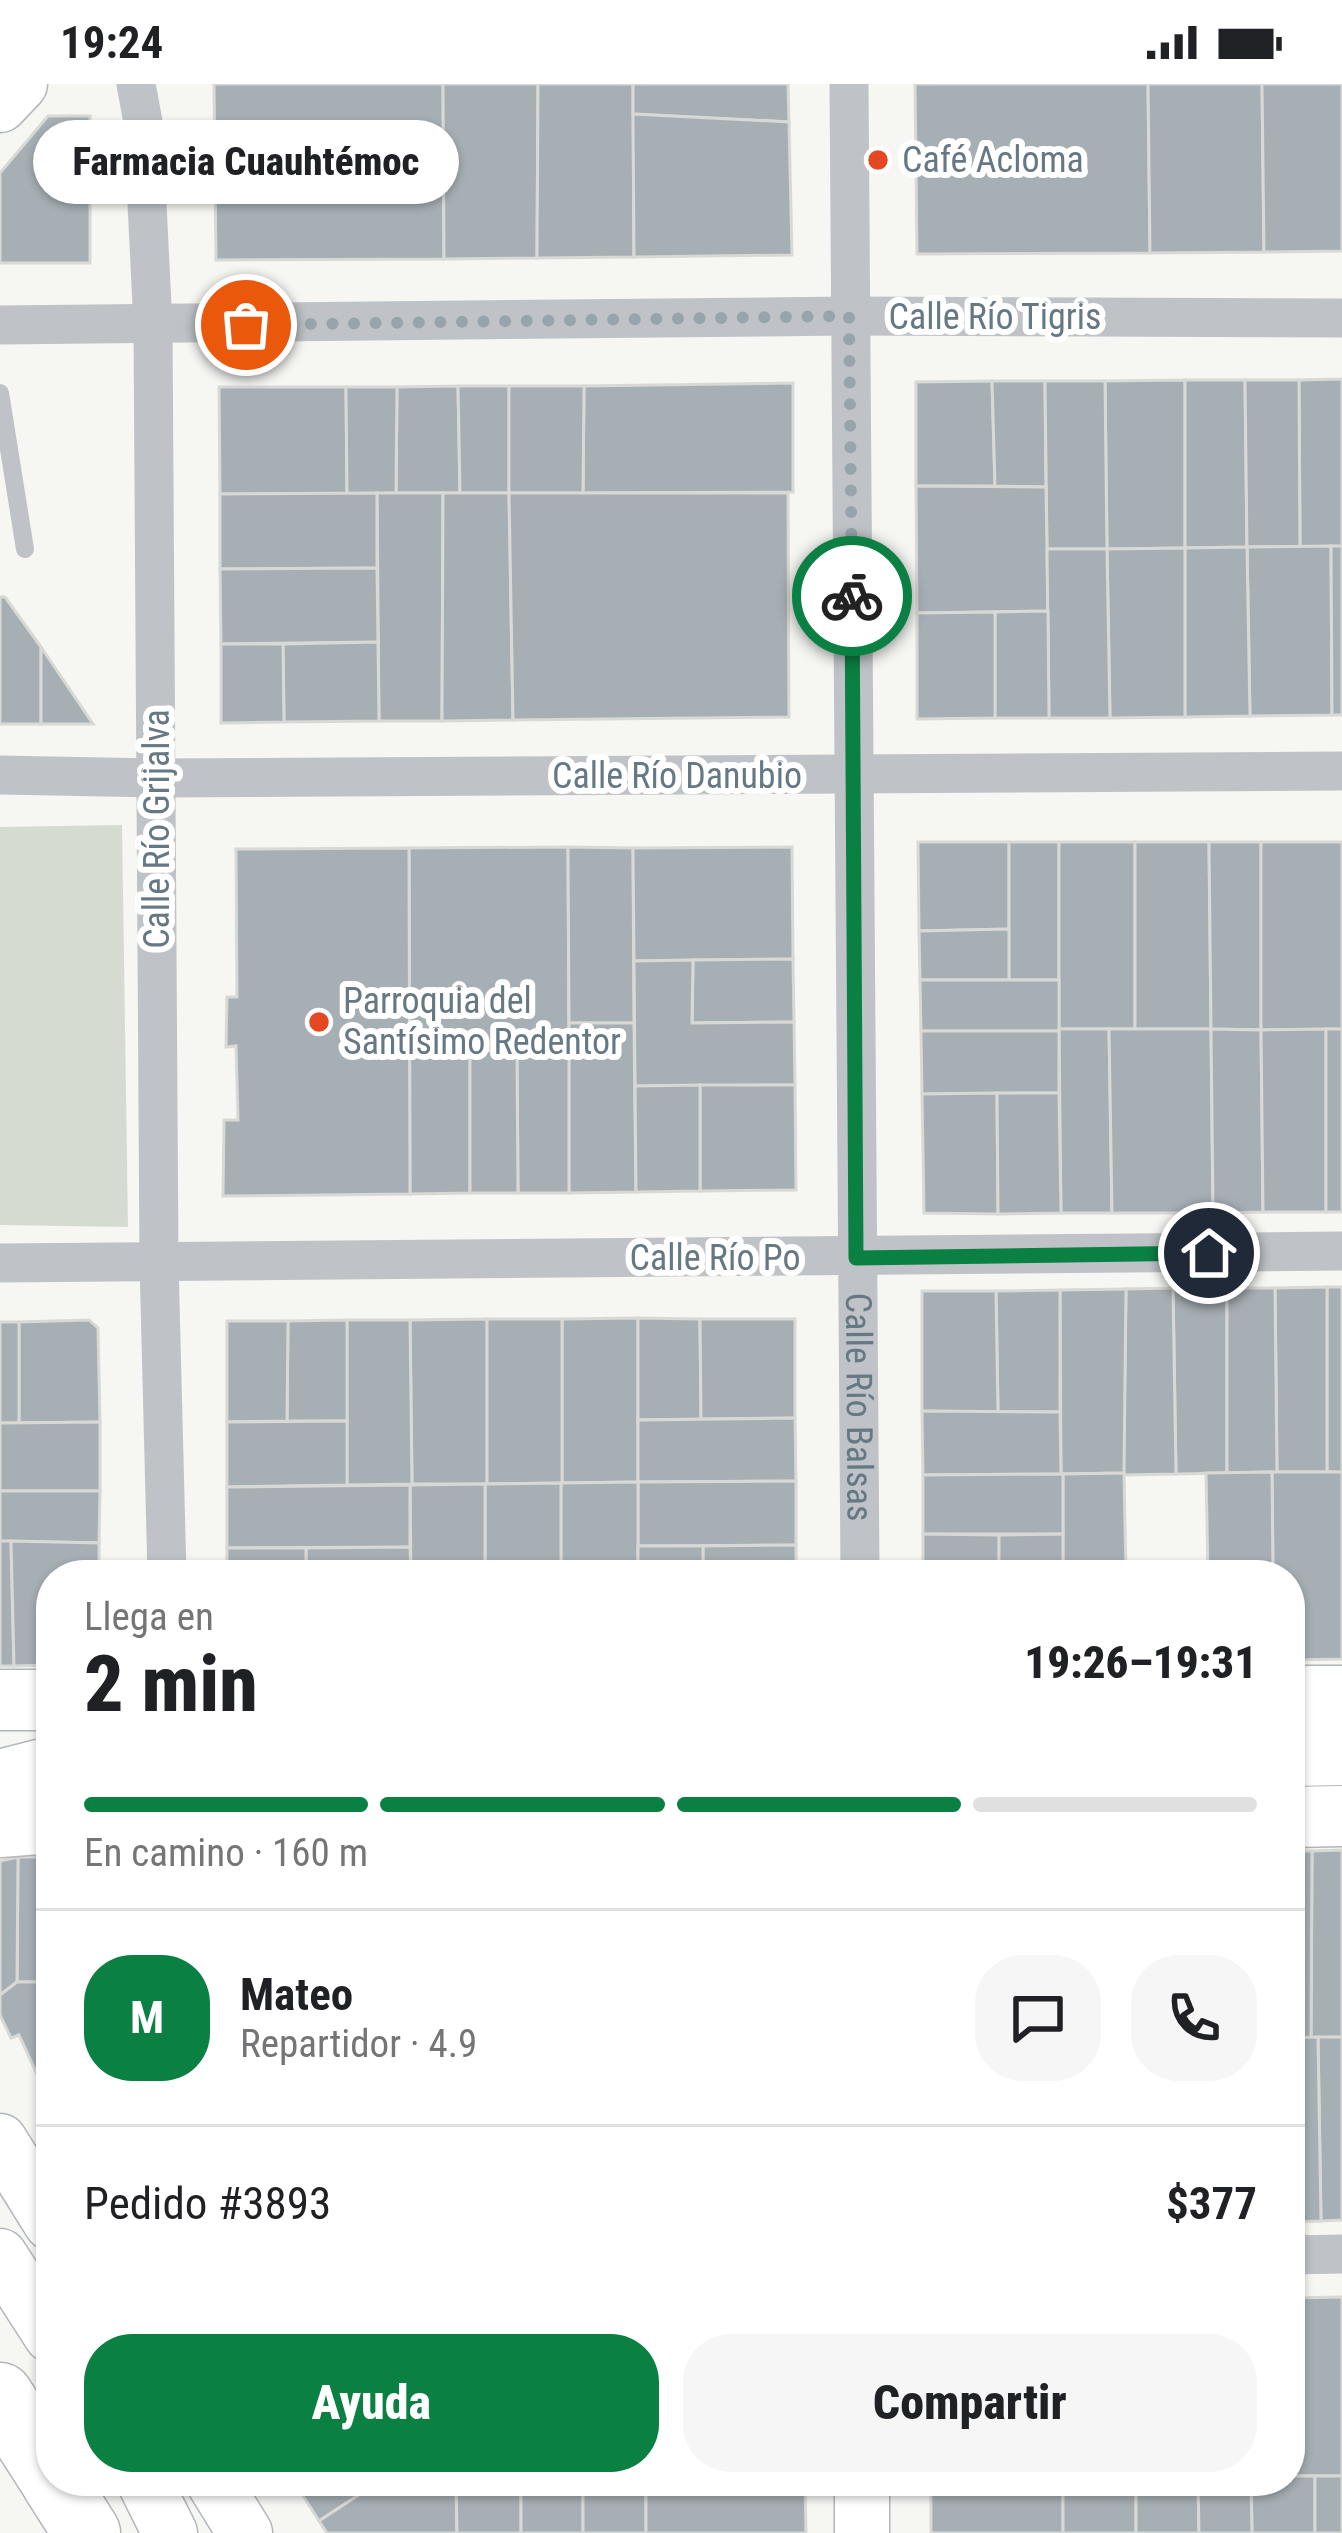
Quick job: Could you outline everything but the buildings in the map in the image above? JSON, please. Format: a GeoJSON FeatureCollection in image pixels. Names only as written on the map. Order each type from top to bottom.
{"type":"FeatureCollection","features":[{"type":"Feature","properties":{"kind":"highway"},"geometry":{"type":"LineString","coordinates":[[0,2396],[36,2453]]}},
{"type":"Feature","properties":{"kind":"highway"},"geometry":{"type":"LineString","coordinates":[[63,2496],[87,2533]]}},
{"type":"Feature","properties":{"kind":"main road"},"geometry":{"type":"LineString","coordinates":[[0,105],[20,84]]}},
{"type":"Feature","properties":{"kind":"main road"},"geometry":{"type":"LineString","coordinates":[[1305,1696],[1342,1696]]}},
{"type":"Feature","properties":{"kind":"main road"},"geometry":{"type":"LineString","coordinates":[[0,1700],[36,1700]]}},
{"type":"Feature","properties":{"kind":"main road"},"geometry":{"type":"LineString","coordinates":[[0,1755],[36,1755]]}},
{"type":"Feature","properties":{"kind":"main road"},"geometry":{"type":"LineString","coordinates":[[1305,1756],[1342,1756]]}},
{"type":"Feature","properties":{"kind":"main road"},"geometry":{"type":"LineString","coordinates":[[0,1780],[36,1771]]}},
{"type":"Feature","properties":{"kind":"main road"},"geometry":{"type":"LineString","coordinates":[[1305,1817],[1342,1816]]}},
{"type":"Feature","properties":{"kind":"main road"},"geometry":{"type":"LineString","coordinates":[[0,1827],[36,1824]]}},
{"type":"Feature","properties":{"kind":"main road"},"geometry":{"type":"LineString","coordinates":[[0,2141],[36,2199]]}},
{"type":"Feature","properties":{"kind":"main road"},"geometry":{"type":"LineString","coordinates":[[0,2256],[36,2312]]}},
{"type":"Feature","properties":{"kind":"main road"},"geometry":{"type":"LineString","coordinates":[[152,2496],[170,2533]]}},
{"type":"Feature","properties":{"kind":"main road"},"geometry":{"type":"LineString","coordinates":[[222,2496],[245,2533]]}},
{"type":"Feature","properties":{"kind":"main road"},"geometry":{"type":"LineString","coordinates":[[862,2496],[862,2533]]}},
{"type":"Feature","properties":{"kind":"street","name":"Calle Río Grijalva"},"geometry":{"type":"LineString","coordinates":[[136,84],[143,122],[153,326],[166,1560]]}},
{"type":"Feature","properties":{"kind":"street","name":"Calle Río Balsas"},"geometry":{"type":"LineString","coordinates":[[849,84],[860,1560]]}},
{"type":"Feature","properties":{"kind":"street","name":"Calle Río Tigris"},"geometry":{"type":"LineString","coordinates":[[0,325],[849,316],[1342,318]]}},
{"type":"Feature","properties":{"kind":"street","name":"Calle Río Danubio"},"geometry":{"type":"LineString","coordinates":[[0,775],[1342,771]]}},
{"type":"Feature","properties":{"kind":"street","name":"Calle Río Po"},"geometry":{"type":"LineString","coordinates":[[0,1263],[1342,1251]]}},
{"type":"Feature","properties":{"kind":"street"},"geometry":{"type":"LineString","coordinates":[[1305,2254],[1342,2254]]}},
{"type":"Feature","properties":{"kind":"lane"},"geometry":{"type":"LineString","coordinates":[[0,392],[25,549]]}},
{"type":"Feature","properties":{"kind":"shaded area"},"geometry":{"type":"Polygon","coordinates":[[[122,825],[128,1227],[0,1225],[0,827],[122,825]]]}},
{"type":"Feature","properties":{"kind":"way so far"},"geometry":{"type":"LineString","coordinates":[[246,325],[849,316],[852,596]]}},
{"type":"Feature","properties":{"kind":"place","name":"Café Acloma"},"geometry":{"type":"Point","coordinates":[878,160]}},
{"type":"Feature","properties":{"kind":"place","name":"Farmacia Cuauhtémoc"},"geometry":{"type":"Point","coordinates":[246,325]}},
{"type":"Feature","properties":{"kind":"place","name":"Parroquia del Santísimo Redentor"},"geometry":{"type":"Point","coordinates":[319,1022]}},
{"type":"Feature","properties":{"kind":"route"},"geometry":{"type":"LineString","coordinates":[[852,596],[856,1258],[1209,1253]]}}]}
